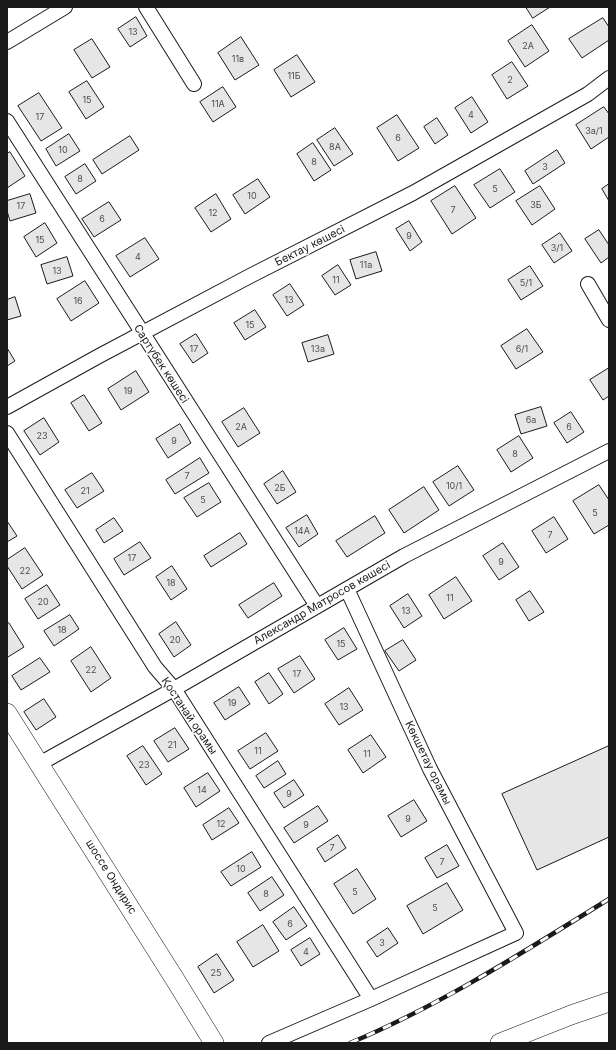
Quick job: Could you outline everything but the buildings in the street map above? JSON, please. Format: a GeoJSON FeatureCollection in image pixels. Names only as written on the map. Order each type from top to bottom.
{"type":"FeatureCollection","features":[{"type":"Feature","properties":{"kind":"main road","name":"шоссе Ондирис"},"geometry":{"type":"LineString","coordinates":[[7,713],[214,1043]]}},
{"type":"Feature","properties":{"kind":"main road"},"geometry":{"type":"LineString","coordinates":[[500,1043],[570,1015],[609,1002]]}},
{"type":"Feature","properties":{"kind":"street"},"geometry":{"type":"LineString","coordinates":[[7,42],[65,7]]}},
{"type":"Feature","properties":{"kind":"street"},"geometry":{"type":"LineString","coordinates":[[146,7],[194,84]]}},
{"type":"Feature","properties":{"kind":"street","name":"Бектау көшесі"},"geometry":{"type":"LineString","coordinates":[[7,407],[98,356],[257,272],[413,193],[588,94],[609,78]]}},
{"type":"Feature","properties":{"kind":"street","name":"Сартүбек көшесі"},"geometry":{"type":"LineString","coordinates":[[7,121],[317,606]]}},
{"type":"Feature","properties":{"kind":"street"},"geometry":{"type":"LineString","coordinates":[[588,284],[609,320]]}},
{"type":"Feature","properties":{"kind":"street","name":"Қостанай орамы"},"geometry":{"type":"LineString","coordinates":[[7,433],[155,667],[174,689],[371,999]]}},
{"type":"Feature","properties":{"kind":"street","name":"Александр Матросов көшесі"},"geometry":{"type":"LineString","coordinates":[[39,764],[174,689],[411,553],[609,451]]}},
{"type":"Feature","properties":{"kind":"street","name":"Көкшетау орамы"},"geometry":{"type":"LineString","coordinates":[[347,589],[430,769],[516,933],[371,999]]}},
{"type":"Feature","properties":{"kind":"street"},"geometry":{"type":"LineString","coordinates":[[268,1043],[371,999]]}},
{"type":"Feature","properties":{"kind":"railway"},"geometry":{"type":"LineString","coordinates":[[350,1043],[417,1012],[450,994],[609,899]]}}]}
